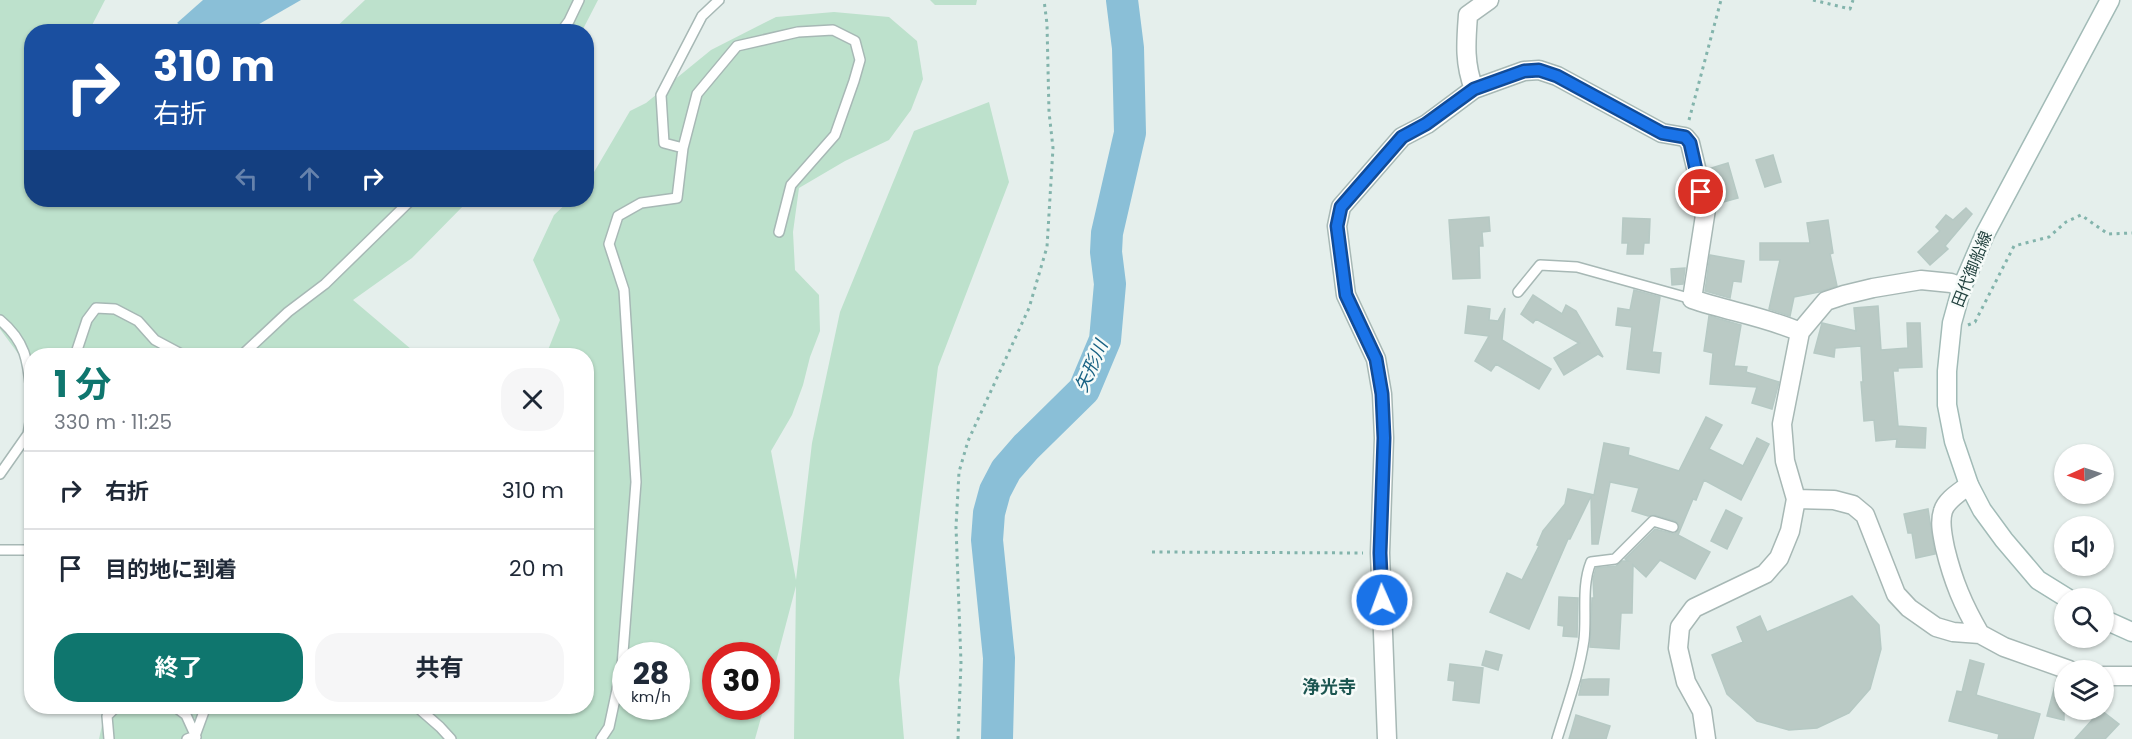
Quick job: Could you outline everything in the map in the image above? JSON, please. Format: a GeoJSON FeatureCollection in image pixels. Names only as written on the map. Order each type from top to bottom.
{"type":"FeatureCollection","features":[{"type":"Feature","properties":{"kind":"street"},"geometry":{"type":"LineString","coordinates":[[1474,89],[1468,72],[1465,51],[1468,15],[1489,0]]}},
{"type":"Feature","properties":{"kind":"street","name":"田代御船線"},"geometry":{"type":"LineString","coordinates":[[2054,589],[2038,579],[2011,548],[1982,510],[1969,486],[1954,441],[1947,405],[1947,371],[1952,323],[1962,287],[1985,234],[2110,0]]}},
{"type":"Feature","properties":{"kind":"street"},"geometry":{"type":"LineString","coordinates":[[1387,739],[1380,553],[1384,438],[1382,394],[1376,359],[1346,295],[1337,226],[1341,207],[1402,137],[1426,124],[1474,89],[1524,71],[1539,70],[1557,76],[1662,133],[1685,137],[1690,143],[1706,209],[1692,298],[1800,332]]}},
{"type":"Feature","properties":{"kind":"street"},"geometry":{"type":"LineString","coordinates":[[1706,739],[1702,711],[1686,682],[1678,648],[1680,627],[1694,608],[1765,574],[1779,558],[1790,531],[1796,500],[1785,462],[1782,424],[1800,332],[1826,301],[1844,295],[1921,280],[1951,283],[1962,287]]}},
{"type":"Feature","properties":{"kind":"street"},"geometry":{"type":"LineString","coordinates":[[1969,486],[1956,495],[1943,510],[1941,531],[1952,578],[1966,612],[1980,634]]}},
{"type":"Feature","properties":{"kind":"street"},"geometry":{"type":"LineString","coordinates":[[1796,500],[1834,500],[1854,505],[1865,515],[1896,594],[1909,608],[1936,627],[1953,632],[1980,634],[2004,647],[2054,665]]}},
{"type":"Feature","properties":{"kind":"street"},"geometry":{"type":"LineString","coordinates":[[2114,625],[2132,632]]}},
{"type":"Feature","properties":{"kind":"street"},"geometry":{"type":"LineString","coordinates":[[2114,676],[2132,676]]}},
{"type":"Feature","properties":{"kind":"lane"},"geometry":{"type":"LineString","coordinates":[[567,24],[579,0]]}},
{"type":"Feature","properties":{"kind":"lane"},"geometry":{"type":"LineString","coordinates":[[683,148],[664,143],[661,95],[702,16],[719,0]]}},
{"type":"Feature","properties":{"kind":"lane"},"geometry":{"type":"LineString","coordinates":[[601,739],[609,727],[622,666],[636,482],[624,290],[609,244],[618,216],[641,203],[677,198],[683,148],[697,94],[737,46],[798,32],[833,30],[855,41],[860,60],[835,135],[791,184],[779,232]]}},
{"type":"Feature","properties":{"kind":"lane"},"geometry":{"type":"LineString","coordinates":[[249,348],[288,312],[325,284],[404,207]]}},
{"type":"Feature","properties":{"kind":"lane"},"geometry":{"type":"LineString","coordinates":[[1518,292],[1540,265],[1576,267],[1692,298]]}},
{"type":"Feature","properties":{"kind":"lane"},"geometry":{"type":"LineString","coordinates":[[78,348],[87,320],[96,308],[115,309],[138,321],[155,340],[170,348]]}},
{"type":"Feature","properties":{"kind":"lane"},"geometry":{"type":"LineString","coordinates":[[0,320],[12,330],[24,348]]}},
{"type":"Feature","properties":{"kind":"lane"},"geometry":{"type":"LineString","coordinates":[[0,474],[24,440]]}},
{"type":"Feature","properties":{"kind":"lane"},"geometry":{"type":"LineString","coordinates":[[1557,739],[1579,669],[1586,622],[1584,605],[1587,573],[1591,562],[1615,559],[1653,521],[1673,527]]}},
{"type":"Feature","properties":{"kind":"lane"},"geometry":{"type":"LineString","coordinates":[[0,550],[24,548]]}},
{"type":"Feature","properties":{"kind":"lane"},"geometry":{"type":"LineString","coordinates":[[109,714],[107,716],[109,739]]}},
{"type":"Feature","properties":{"kind":"lane"},"geometry":{"type":"LineString","coordinates":[[187,714],[193,738]]}},
{"type":"Feature","properties":{"kind":"lane"},"geometry":{"type":"LineString","coordinates":[[193,738],[203,714]]}},
{"type":"Feature","properties":{"kind":"lane"},"geometry":{"type":"LineString","coordinates":[[425,714],[451,739]]}},
{"type":"Feature","properties":{"kind":"path"},"geometry":{"type":"LineString","coordinates":[[958,739],[961,663],[956,526],[959,472],[968,441],[1029,308],[1047,247],[1053,148],[1049,112],[1047,24],[1044,0]]}},
{"type":"Feature","properties":{"kind":"path"},"geometry":{"type":"LineString","coordinates":[[1685,137],[1721,0]]}},
{"type":"Feature","properties":{"kind":"path"},"geometry":{"type":"LineString","coordinates":[[1813,0],[1850,9],[1853,0]]}},
{"type":"Feature","properties":{"kind":"path"},"geometry":{"type":"LineString","coordinates":[[1952,323],[1970,325],[1975,322],[2014,246],[2049,237],[2066,222],[2081,215],[2108,234],[2132,233]]}},
{"type":"Feature","properties":{"kind":"path"},"geometry":{"type":"LineString","coordinates":[[1152,552],[1380,553]]}},
{"type":"Feature","properties":{"kind":"green space"},"geometry":{"type":"Polygon","coordinates":[[[0,0],[105,0],[93,24],[24,24],[24,207],[462,207],[412,258],[353,300],[410,348],[24,348],[24,362],[0,329],[0,0]]]}},
{"type":"Feature","properties":{"kind":"green space"},"geometry":{"type":"Polygon","coordinates":[[[365,0],[598,0],[586,24],[340,24],[365,0]]]}},
{"type":"Feature","properties":{"kind":"green space"},"geometry":{"type":"Polygon","coordinates":[[[930,0],[977,0],[976,5],[935,5],[930,0]]]}},
{"type":"Feature","properties":{"kind":"green space"},"geometry":{"type":"Polygon","coordinates":[[[834,12],[889,17],[917,41],[923,79],[911,110],[889,140],[845,161],[799,188],[793,232],[795,270],[819,295],[820,331],[792,415],[771,451],[796,580],[812,443],[840,312],[914,131],[989,102],[1009,182],[938,367],[899,680],[904,739],[794,739],[796,586],[780,647],[780,642],[702,642],[702,720],[760,720],[755,739],[99,739],[104,714],[594,714],[594,348],[549,348],[560,320],[533,260],[554,215],[563,207],[594,207],[594,172],[630,111],[646,103],[711,50],[776,17],[834,12]]]}},
{"type":"Feature","properties":{"kind":"water"},"geometry":{"type":"Polygon","coordinates":[[[203,0],[301,0],[259,24],[177,23],[203,0]]]}},
{"type":"Feature","properties":{"kind":"building"},"geometry":{"type":"Polygon","coordinates":[[[1773,155],[1781,182],[1765,187],[1756,160],[1773,155]]]}},
{"type":"Feature","properties":{"kind":"building"},"geometry":{"type":"Polygon","coordinates":[[[1728,163],[1738,198],[1716,204],[1708,169],[1728,163]]]}},
{"type":"Feature","properties":{"kind":"building"},"geometry":{"type":"Polygon","coordinates":[[[1966,208],[1972,214],[1945,246],[1948,249],[1930,265],[1918,252],[1940,231],[1936,227],[1946,215],[1953,220],[1966,208]]]}},
{"type":"Feature","properties":{"kind":"building"},"geometry":{"type":"Polygon","coordinates":[[[1489,217],[1490,231],[1482,232],[1483,246],[1479,246],[1480,278],[1453,279],[1449,220],[1489,217]]]}},
{"type":"Feature","properties":{"kind":"building"},"geometry":{"type":"Polygon","coordinates":[[[1623,218],[1650,219],[1649,243],[1644,243],[1643,254],[1627,254],[1628,243],[1622,243],[1623,218]]]}},
{"type":"Feature","properties":{"kind":"building"},"geometry":{"type":"Polygon","coordinates":[[[1828,220],[1833,253],[1830,254],[1837,286],[1794,297],[1790,316],[1769,309],[1780,260],[1760,260],[1760,243],[1810,243],[1807,223],[1828,220]]]}},
{"type":"Feature","properties":{"kind":"building"},"geometry":{"type":"Polygon","coordinates":[[[1710,255],[1744,261],[1741,282],[1733,281],[1730,298],[1705,291],[1710,255]]]}},
{"type":"Feature","properties":{"kind":"building"},"geometry":{"type":"Polygon","coordinates":[[[1685,268],[1683,284],[1672,285],[1671,269],[1685,268]]]}},
{"type":"Feature","properties":{"kind":"building"},"geometry":{"type":"Polygon","coordinates":[[[1634,290],[1660,297],[1652,352],[1661,353],[1659,373],[1627,369],[1632,327],[1616,325],[1618,308],[1630,310],[1634,290]]]}},
{"type":"Feature","properties":{"kind":"building"},"geometry":{"type":"Polygon","coordinates":[[[1533,295],[1562,314],[1566,305],[1576,311],[1603,357],[1598,354],[1564,375],[1554,358],[1579,343],[1536,319],[1533,323],[1521,314],[1533,295]]]}},
{"type":"Feature","properties":{"kind":"building"},"geometry":{"type":"Polygon","coordinates":[[[1468,306],[1490,309],[1489,320],[1498,321],[1505,308],[1502,340],[1551,369],[1539,389],[1496,364],[1491,371],[1475,361],[1489,336],[1465,333],[1468,306]]]}},
{"type":"Feature","properties":{"kind":"building"},"geometry":{"type":"Polygon","coordinates":[[[1878,306],[1881,350],[1908,348],[1907,323],[1920,323],[1922,367],[1898,368],[1898,371],[1893,371],[1898,426],[1926,428],[1925,448],[1896,447],[1897,439],[1876,441],[1874,420],[1864,421],[1861,346],[1835,348],[1834,357],[1814,353],[1822,323],[1856,331],[1854,308],[1878,306]]]}},
{"type":"Feature","properties":{"kind":"building"},"geometry":{"type":"Polygon","coordinates":[[[1709,316],[1741,325],[1734,366],[1747,367],[1746,372],[1779,382],[1772,409],[1752,403],[1757,387],[1710,384],[1713,353],[1704,351],[1709,316]]]}},
{"type":"Feature","properties":{"kind":"building"},"geometry":{"type":"Polygon","coordinates":[[[1706,417],[1722,425],[1709,449],[1743,466],[1757,438],[1769,444],[1741,500],[1704,480],[1696,500],[1693,499],[1678,535],[1710,552],[1695,579],[1660,560],[1646,577],[1633,565],[1632,613],[1621,613],[1619,649],[1590,647],[1592,598],[1594,598],[1593,579],[1596,568],[1616,566],[1622,561],[1628,561],[1625,559],[1655,529],[1674,534],[1680,528],[1675,521],[1632,511],[1639,488],[1610,482],[1598,544],[1592,544],[1591,496],[1568,539],[1529,629],[1490,612],[1507,573],[1522,580],[1539,546],[1537,545],[1543,531],[1565,504],[1568,489],[1594,495],[1604,443],[1629,448],[1628,455],[1679,471],[1706,417]]]}},
{"type":"Feature","properties":{"kind":"building"},"geometry":{"type":"Polygon","coordinates":[[[1928,509],[1935,554],[1916,558],[1912,533],[1908,533],[1904,514],[1928,509]]]}},
{"type":"Feature","properties":{"kind":"building"},"geometry":{"type":"Polygon","coordinates":[[[1726,510],[1742,518],[1727,549],[1711,541],[1726,510]]]}},
{"type":"Feature","properties":{"kind":"building"},"geometry":{"type":"Polygon","coordinates":[[[1852,596],[1879,625],[1881,649],[1870,689],[1849,713],[1817,728],[1789,730],[1757,721],[1727,694],[1712,655],[1743,642],[1737,627],[1760,616],[1767,632],[1852,596]]]}},
{"type":"Feature","properties":{"kind":"building"},"geometry":{"type":"Polygon","coordinates":[[[1559,597],[1578,598],[1577,637],[1563,636],[1564,626],[1558,625],[1559,597]]]}},
{"type":"Feature","properties":{"kind":"building"},"geometry":{"type":"Polygon","coordinates":[[[1486,651],[1502,655],[1498,670],[1482,665],[1486,651]]]}},
{"type":"Feature","properties":{"kind":"building"},"geometry":{"type":"Polygon","coordinates":[[[1970,660],[1984,664],[1976,695],[2040,714],[2033,739],[1998,739],[1999,734],[1949,721],[1957,691],[1962,692],[1970,660]]]}},
{"type":"Feature","properties":{"kind":"building"},"geometry":{"type":"Polygon","coordinates":[[[1450,664],[1483,668],[1479,703],[1453,700],[1455,681],[1448,680],[1450,664]]]}},
{"type":"Feature","properties":{"kind":"building"},"geometry":{"type":"Polygon","coordinates":[[[1609,679],[1608,695],[1579,695],[1582,680],[1609,679]]]}},
{"type":"Feature","properties":{"kind":"building"},"geometry":{"type":"Polygon","coordinates":[[[2054,689],[2054,718],[2047,716],[2054,689]]]}},
{"type":"Feature","properties":{"kind":"building"},"geometry":{"type":"Polygon","coordinates":[[[1576,715],[1610,726],[1606,739],[1569,739],[1576,715]]]}},
{"type":"Feature","properties":{"kind":"building"},"geometry":{"type":"Polygon","coordinates":[[[2092,720],[2114,720],[2119,724],[2105,739],[2075,739],[2092,720]]]}},
{"type":"Feature","properties":{"kind":"waterway","name":"矢形川"},"geometry":{"type":"LineString","coordinates":[[997,739],[999,658],[987,540],[989,513],[995,491],[1006,470],[1084,390],[1105,340],[1110,284],[1106,252],[1107,233],[1130,133],[1128,48],[1122,0]]}},
{"type":"Feature","properties":{"kind":"district","name":"浄光寺"},"geometry":{"type":"Point","coordinates":[1329,686]}},
{"type":"Feature","properties":{"kind":"route"},"geometry":{"type":"LineString","coordinates":[[1382,600],[1380,553],[1384,438],[1382,394],[1376,359],[1346,295],[1337,226],[1341,207],[1402,137],[1426,124],[1474,89],[1524,71],[1539,70],[1557,76],[1662,133],[1685,137],[1690,143],[1701,192]]}}]}
